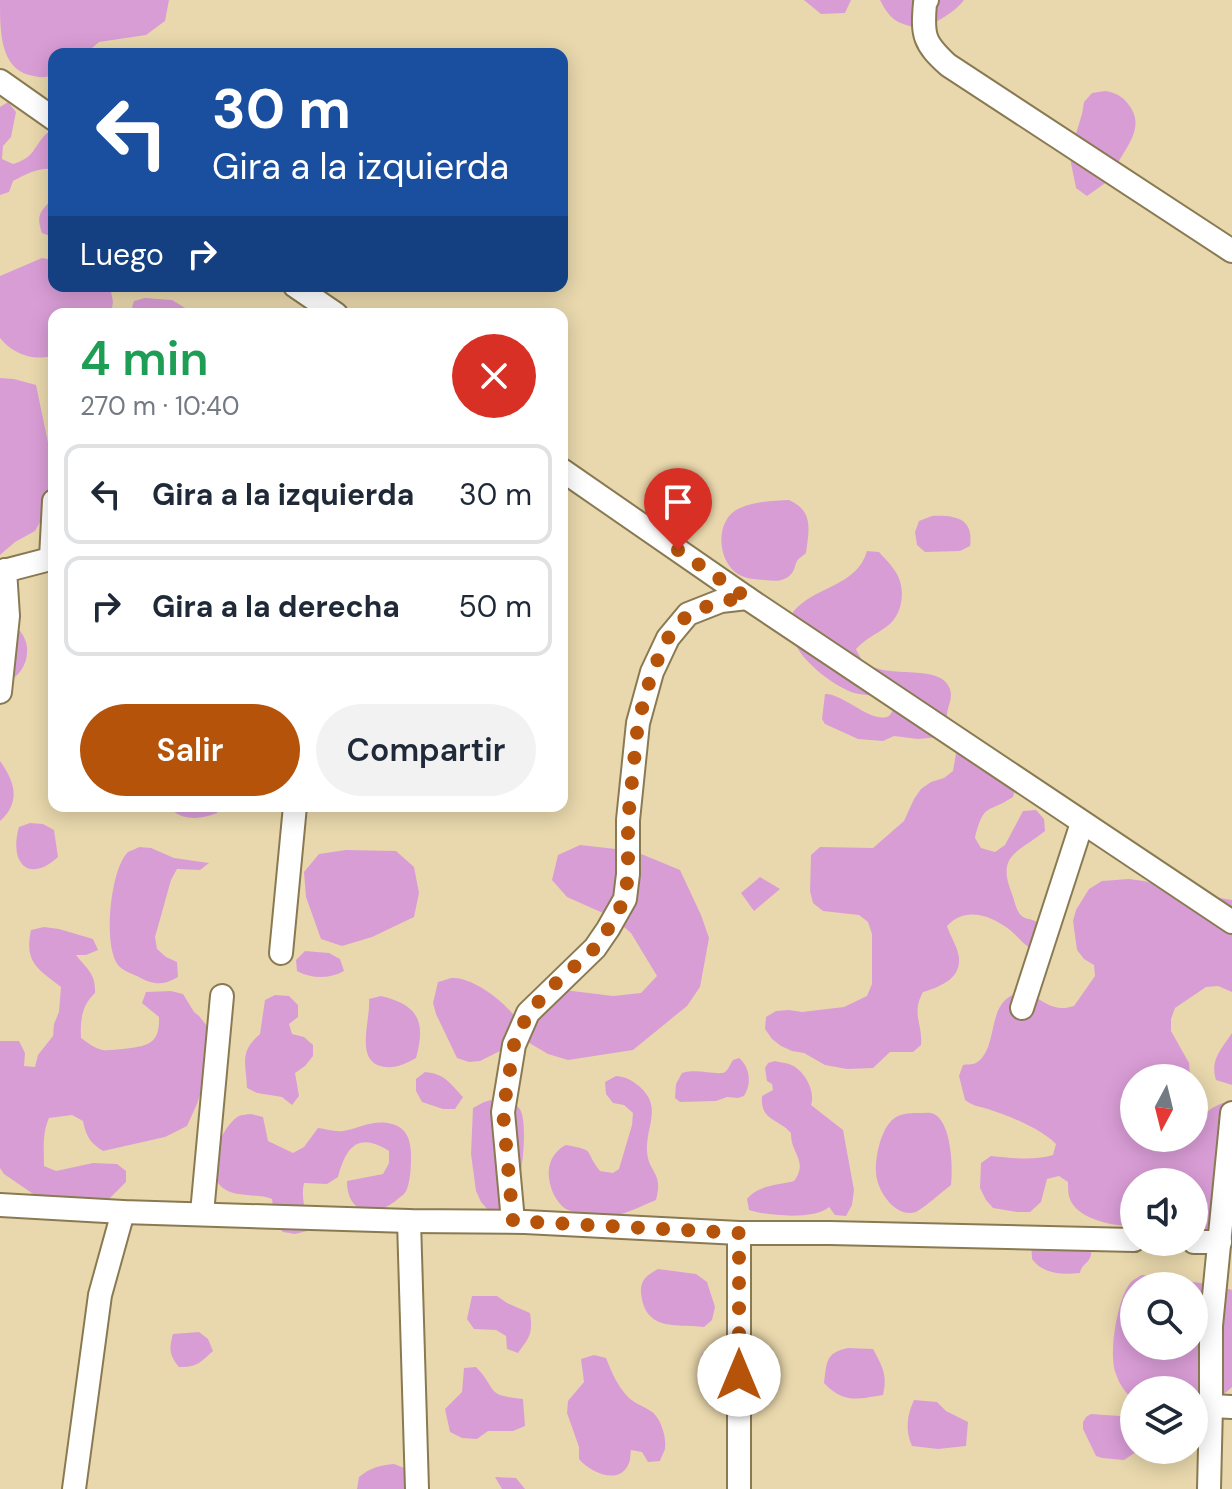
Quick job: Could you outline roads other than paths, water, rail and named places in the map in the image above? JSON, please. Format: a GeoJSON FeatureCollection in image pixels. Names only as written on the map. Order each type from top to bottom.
{"type":"FeatureCollection","features":[{"type":"Feature","properties":{"kind":"street"},"geometry":{"type":"LineString","coordinates":[[927,0],[923,26],[930,49],[948,65],[1232,251]]}},
{"type":"Feature","properties":{"kind":"street"},"geometry":{"type":"LineString","coordinates":[[0,81],[48,115]]}},
{"type":"Feature","properties":{"kind":"street"},"geometry":{"type":"LineString","coordinates":[[304,292],[327,308]]}},
{"type":"Feature","properties":{"kind":"street"},"geometry":{"type":"LineString","coordinates":[[568,474],[747,598],[1232,922]]}},
{"type":"Feature","properties":{"kind":"street"},"geometry":{"type":"LineString","coordinates":[[0,692],[8,616],[2,571],[48,559]]}},
{"type":"Feature","properties":{"kind":"street"},"geometry":{"type":"LineString","coordinates":[[513,1221],[503,1112],[514,1045],[528,1013],[595,948],[625,899],[628,820],[638,723],[652,672],[668,638],[688,614],[721,601],[747,598]]}},
{"type":"Feature","properties":{"kind":"street"},"geometry":{"type":"LineString","coordinates":[[281,953],[294,812]]}},
{"type":"Feature","properties":{"kind":"street"},"geometry":{"type":"LineString","coordinates":[[1022,1008],[1082,823]]}},
{"type":"Feature","properties":{"kind":"street"},"geometry":{"type":"LineString","coordinates":[[202,1213],[222,996]]}},
{"type":"Feature","properties":{"kind":"street"},"geometry":{"type":"LineString","coordinates":[[1209,1489],[1222,1407],[1211,1326],[1232,1113]]}},
{"type":"Feature","properties":{"kind":"street"},"geometry":{"type":"LineString","coordinates":[[0,1205],[409,1221],[513,1221],[739,1233],[1120,1240]]}},
{"type":"Feature","properties":{"kind":"street"},"geometry":{"type":"LineString","coordinates":[[74,1489],[100,1295],[123,1212]]}},
{"type":"Feature","properties":{"kind":"street"},"geometry":{"type":"LineString","coordinates":[[409,1221],[417,1489]]}},
{"type":"Feature","properties":{"kind":"street"},"geometry":{"type":"LineString","coordinates":[[739,1233],[739,1489]]}},
{"type":"Feature","properties":{"kind":"street"},"geometry":{"type":"LineString","coordinates":[[1208,1242],[1220,1242]]}}]}
